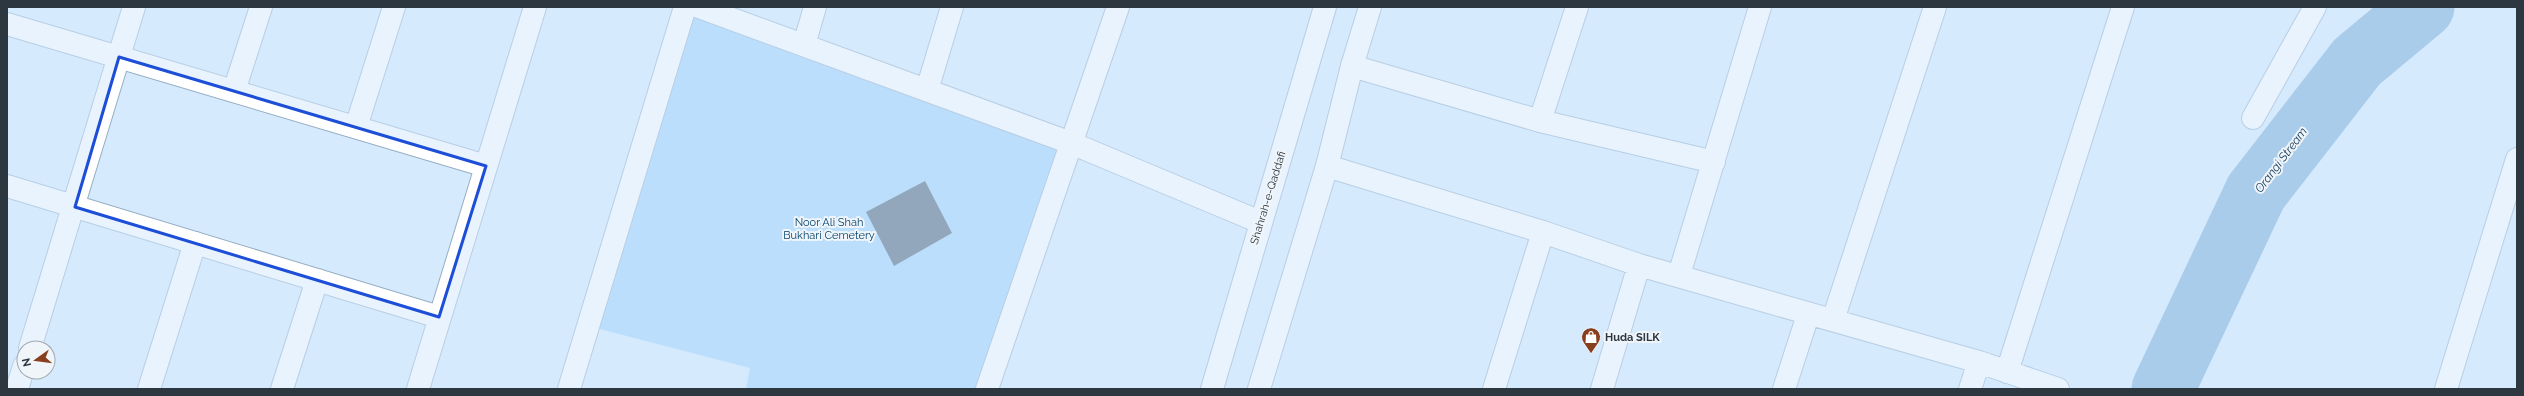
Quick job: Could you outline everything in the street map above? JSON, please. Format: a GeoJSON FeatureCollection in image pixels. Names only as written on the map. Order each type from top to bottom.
{"type":"FeatureCollection","features":[{"type":"Feature","properties":{"kind":"street"},"geometry":{"type":"LineString","coordinates":[[33,340],[75,207],[134,7]]}},
{"type":"Feature","properties":{"kind":"street"},"geometry":{"type":"LineString","coordinates":[[234,91],[261,7]]}},
{"type":"Feature","properties":{"kind":"street"},"geometry":{"type":"LineString","coordinates":[[356,127],[394,7]]}},
{"type":"Feature","properties":{"kind":"street"},"geometry":{"type":"LineString","coordinates":[[418,389],[535,7]]}},
{"type":"Feature","properties":{"kind":"street"},"geometry":{"type":"LineString","coordinates":[[569,389],[685,7]]}},
{"type":"Feature","properties":{"kind":"street"},"geometry":{"type":"LineString","coordinates":[[699,7],[1071,143],[1260,222]]}},
{"type":"Feature","properties":{"kind":"street"},"geometry":{"type":"LineString","coordinates":[[804,45],[815,7]]}},
{"type":"Feature","properties":{"kind":"street"},"geometry":{"type":"LineString","coordinates":[[927,90],[952,7]]}},
{"type":"Feature","properties":{"kind":"street"},"geometry":{"type":"LineString","coordinates":[[987,389],[1118,7]]}},
{"type":"Feature","properties":{"kind":"street","name":"Shahrah-e-Qaddafi"},"geometry":{"type":"LineString","coordinates":[[1212,389],[1260,222],[1325,7]]}},
{"type":"Feature","properties":{"kind":"street"},"geometry":{"type":"LineString","coordinates":[[1259,389],[1327,166],[1352,66],[1370,7]]}},
{"type":"Feature","properties":{"kind":"street"},"geometry":{"type":"LineString","coordinates":[[1540,121],[1577,7]]}},
{"type":"Feature","properties":{"kind":"street"},"geometry":{"type":"LineString","coordinates":[[1679,275],[1760,7]]}},
{"type":"Feature","properties":{"kind":"street"},"geometry":{"type":"LineString","coordinates":[[1833,320],[1935,7]]}},
{"type":"Feature","properties":{"kind":"street"},"geometry":{"type":"LineString","coordinates":[[2007,372],[2124,7]]}},
{"type":"Feature","properties":{"kind":"street"},"geometry":{"type":"LineString","coordinates":[[2253,118],[2315,7]]}},
{"type":"Feature","properties":{"kind":"street"},"geometry":{"type":"LineString","coordinates":[[7,24],[486,166]]}},
{"type":"Feature","properties":{"kind":"street"},"geometry":{"type":"LineString","coordinates":[[1352,66],[1540,121],[1714,162]]}},
{"type":"Feature","properties":{"kind":"street"},"geometry":{"type":"LineString","coordinates":[[2446,389],[2517,158]]}},
{"type":"Feature","properties":{"kind":"street"},"geometry":{"type":"LineString","coordinates":[[1327,166],[1543,232],[1640,265],[1679,275],[1808,315],[1833,320],[1979,362],[2058,389]]}},
{"type":"Feature","properties":{"kind":"street"},"geometry":{"type":"LineString","coordinates":[[7,186],[439,317]]}},
{"type":"Feature","properties":{"kind":"street"},"geometry":{"type":"LineString","coordinates":[[1494,389],[1543,232]]}},
{"type":"Feature","properties":{"kind":"street"},"geometry":{"type":"LineString","coordinates":[[149,389],[195,243]]}},
{"type":"Feature","properties":{"kind":"street"},"geometry":{"type":"LineString","coordinates":[[1602,389],[1640,265]]}},
{"type":"Feature","properties":{"kind":"street"},"geometry":{"type":"LineString","coordinates":[[282,389],[317,280]]}},
{"type":"Feature","properties":{"kind":"street"},"geometry":{"type":"LineString","coordinates":[[1784,389],[1808,315]]}},
{"type":"Feature","properties":{"kind":"street"},"geometry":{"type":"LineString","coordinates":[[1970,389],[1979,362]]}},
{"type":"Feature","properties":{"kind":"highlighted area"},"geometry":{"type":"Polygon","coordinates":[[[119,57],[486,166],[439,317],[75,207],[119,57]]]}},
{"type":"Feature","properties":{"kind":"green space","name":"Noor Ali Shah Bukhari Cemetery"},"geometry":{"type":"Polygon","coordinates":[[[688,7],[1071,143],[988,389],[746,389],[750,368],[588,326],[688,7]]]}},
{"type":"Feature","properties":{"kind":"building"},"geometry":{"type":"Polygon","coordinates":[[[925,181],[952,233],[894,266],[866,212],[925,181]]]}},
{"type":"Feature","properties":{"kind":"waterway","name":"Orangi Stream"},"geometry":{"type":"LineString","coordinates":[[2163,389],[2256,192],[2357,62],[2423,7]]}},
{"type":"Feature","properties":{"kind":"place","name":"Huda SILK"},"geometry":{"type":"Point","coordinates":[1591,354]}}]}
